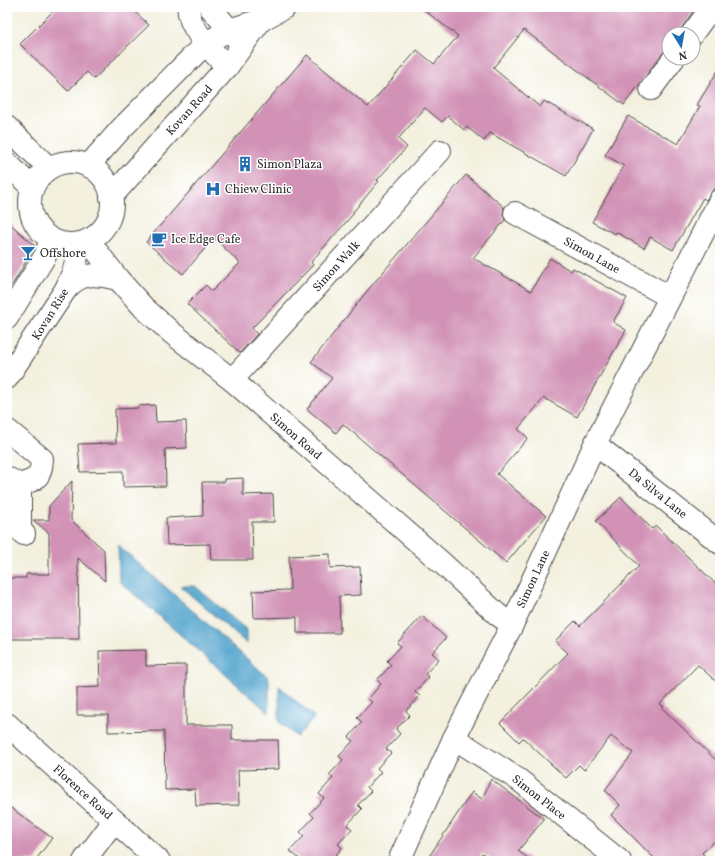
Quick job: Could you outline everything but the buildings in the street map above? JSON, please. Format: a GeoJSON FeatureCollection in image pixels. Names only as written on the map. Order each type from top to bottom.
{"type":"FeatureCollection","features":[{"type":"Feature","properties":{"kind":"street"},"geometry":{"type":"LineString","coordinates":[[189,7],[188,16],[191,23],[227,67]]}},
{"type":"Feature","properties":{"kind":"street"},"geometry":{"type":"LineString","coordinates":[[210,7],[236,38]]}},
{"type":"Feature","properties":{"kind":"street"},"geometry":{"type":"LineString","coordinates":[[88,166],[122,128],[206,43],[236,38],[261,20],[285,7]]}},
{"type":"Feature","properties":{"kind":"street"},"geometry":{"type":"LineString","coordinates":[[698,26],[712,7]]}},
{"type":"Feature","properties":{"kind":"street","name":"Kovan Road"},"geometry":{"type":"LineString","coordinates":[[112,197],[227,67],[236,38]]}},
{"type":"Feature","properties":{"kind":"street"},"geometry":{"type":"LineString","coordinates":[[651,89],[668,66]]}},
{"type":"Feature","properties":{"kind":"street"},"geometry":{"type":"LineString","coordinates":[[7,127],[49,168]]}},
{"type":"Feature","properties":{"kind":"street","name":"Simon Walk"},"geometry":{"type":"LineString","coordinates":[[232,380],[440,151]]}},
{"type":"Feature","properties":{"kind":"street"},"geometry":{"type":"LineString","coordinates":[[70,162],[88,166],[100,175],[108,185],[112,197],[109,217],[104,227],[97,235],[84,242],[67,244],[50,240],[36,227],[31,214],[29,201],[32,188],[39,177],[49,168],[70,162]]}},
{"type":"Feature","properties":{"kind":"street"},"geometry":{"type":"LineString","coordinates":[[7,163],[32,188]]}},
{"type":"Feature","properties":{"kind":"street","name":"Simon Lane"},"geometry":{"type":"LineString","coordinates":[[399,861],[454,738],[512,625],[595,444],[720,200]]}},
{"type":"Feature","properties":{"kind":"street","name":"Simon Lane"},"geometry":{"type":"LineString","coordinates":[[515,213],[670,297]]}},
{"type":"Feature","properties":{"kind":"street"},"geometry":{"type":"LineString","coordinates":[[7,318],[45,256],[50,240]]}},
{"type":"Feature","properties":{"kind":"street","name":"Simon Road"},"geometry":{"type":"LineString","coordinates":[[84,242],[144,308],[172,333],[232,380],[442,563],[497,614],[512,625]]}},
{"type":"Feature","properties":{"kind":"street","name":"Kovan Rise"},"geometry":{"type":"LineString","coordinates":[[7,378],[66,289],[84,242]]}},
{"type":"Feature","properties":{"kind":"street"},"geometry":{"type":"LineString","coordinates":[[66,289],[75,281],[90,275],[96,274],[118,279]]}},
{"type":"Feature","properties":{"kind":"street"},"geometry":{"type":"LineString","coordinates":[[7,430],[42,459],[41,471],[37,478],[14,481],[20,530],[24,534]]}},
{"type":"Feature","properties":{"kind":"street","name":"Da Silva Lane"},"geometry":{"type":"LineString","coordinates":[[595,444],[720,543]]}},
{"type":"Feature","properties":{"kind":"street","name":"Florence Road"},"geometry":{"type":"LineString","coordinates":[[7,724],[159,861]]}},
{"type":"Feature","properties":{"kind":"street","name":"Simon Place"},"geometry":{"type":"LineString","coordinates":[[454,738],[519,780],[620,861]]}},
{"type":"Feature","properties":{"kind":"street"},"geometry":{"type":"LineString","coordinates":[[84,861],[114,821]]}},
{"type":"Feature","properties":{"kind":"water"},"geometry":{"type":"Polygon","coordinates":[[[118,545],[269,678],[269,713],[119,581],[118,545]]]}},
{"type":"Feature","properties":{"kind":"water"},"geometry":{"type":"Polygon","coordinates":[[[180,586],[195,586],[247,630],[247,644],[180,586]]]}},
{"type":"Feature","properties":{"kind":"water"},"geometry":{"type":"Polygon","coordinates":[[[279,686],[315,717],[297,737],[279,722],[279,686]]]}},
{"type":"Feature","properties":{"kind":"place","name":"Simon Plaza"},"geometry":{"type":"Point","coordinates":[245,164]}},
{"type":"Feature","properties":{"kind":"place","name":"Chiew Clinic"},"geometry":{"type":"Point","coordinates":[213,189]}},
{"type":"Feature","properties":{"kind":"place","name":"Ice Edge Cafe"},"geometry":{"type":"Point","coordinates":[159,239]}},
{"type":"Feature","properties":{"kind":"place","name":"Offshore"},"geometry":{"type":"Point","coordinates":[28,253]}}]}
